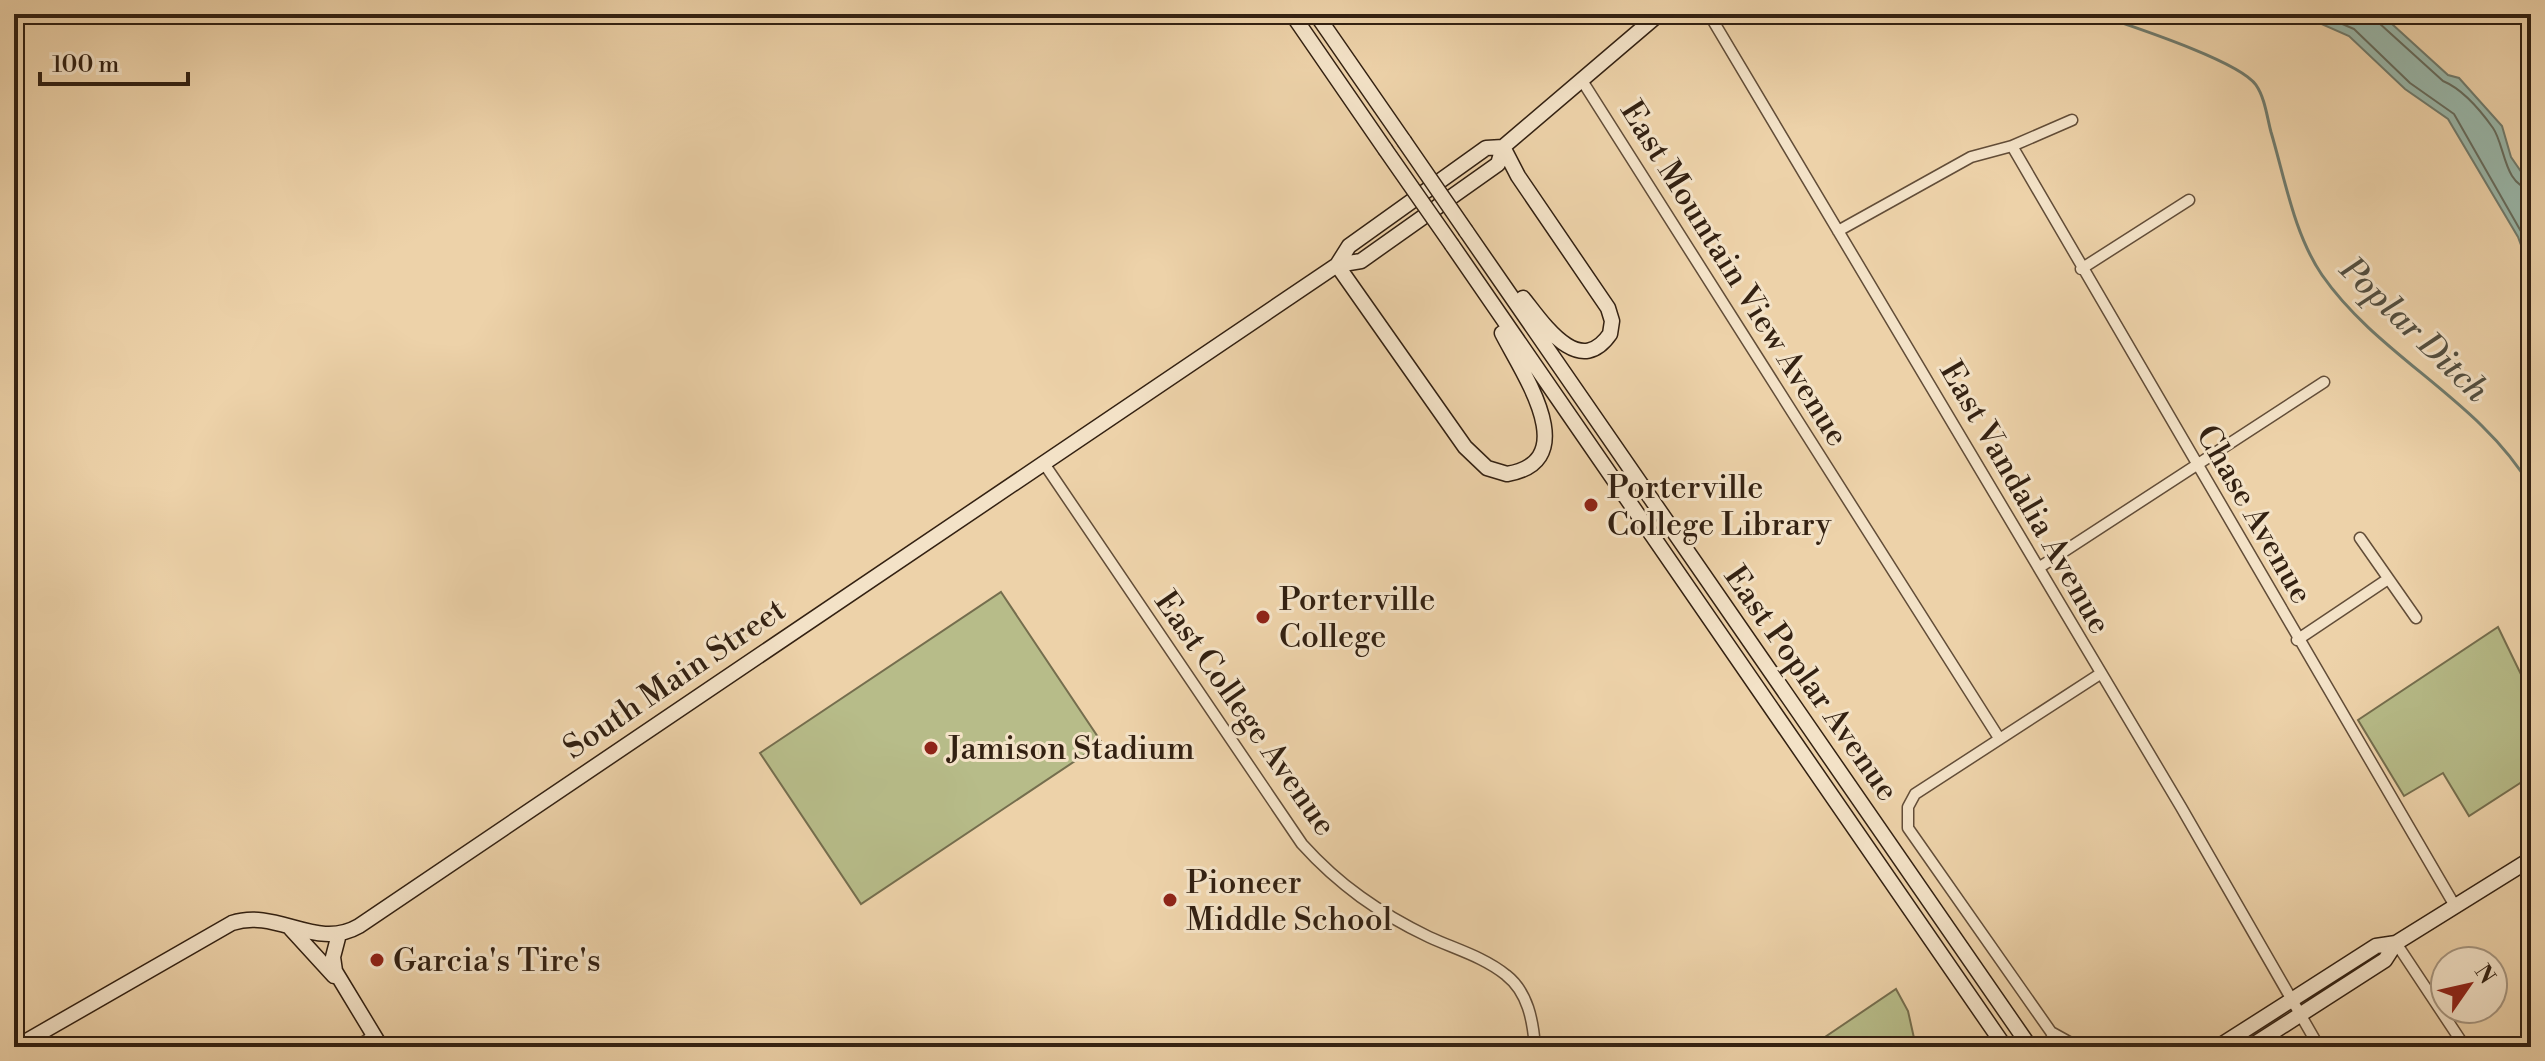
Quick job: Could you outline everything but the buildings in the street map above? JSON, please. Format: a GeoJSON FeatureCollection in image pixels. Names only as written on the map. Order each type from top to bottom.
{"type":"FeatureCollection","features":[{"type":"Feature","properties":{"kind":"main road","name":"East Poplar Avenue"},"geometry":{"type":"LineString","coordinates":[[1292,14],[2005,1047]]}},
{"type":"Feature","properties":{"kind":"main road","name":"East Poplar Avenue"},"geometry":{"type":"LineString","coordinates":[[1316,14],[2030,1047]]}},
{"type":"Feature","properties":{"kind":"main road","name":"South Main Street"},"geometry":{"type":"LineString","coordinates":[[339,934],[369,919],[1337,265],[1349,246],[1486,148],[1503,147],[1659,14]]}},
{"type":"Feature","properties":{"kind":"main road"},"geometry":{"type":"LineString","coordinates":[[1466,231],[1563,344],[1575,351],[1586,351],[1607,339],[1612,329],[1608,308],[1518,176],[1503,147]]}},
{"type":"Feature","properties":{"kind":"main road"},"geometry":{"type":"LineString","coordinates":[[1337,265],[1472,455],[1493,471],[1515,473],[1534,462],[1543,449],[1547,435],[1544,419],[1479,286]]}},
{"type":"Feature","properties":{"kind":"main road"},"geometry":{"type":"LineString","coordinates":[[2250,1047],[2376,946],[2396,943],[2531,859]]}},
{"type":"Feature","properties":{"kind":"main road"},"geometry":{"type":"LineString","coordinates":[[16,1047],[215,931],[241,920],[282,922],[317,935],[339,934],[333,964],[377,1041]]}},
{"type":"Feature","properties":{"kind":"main road"},"geometry":{"type":"LineString","coordinates":[[282,922],[305,942],[343,986]]}},
{"type":"Feature","properties":{"kind":"main road"},"geometry":{"type":"LineString","coordinates":[[2218,1047],[2297,1007]]}},
{"type":"Feature","properties":{"kind":"street","name":"East Vandalia Avenue"},"geometry":{"type":"LineString","coordinates":[[1709,14],[2040,567],[2319,1047]]}},
{"type":"Feature","properties":{"kind":"street","name":"East Mountain View Avenue"},"geometry":{"type":"LineString","coordinates":[[1581,79],[1999,738]]}},
{"type":"Feature","properties":{"kind":"street"},"geometry":{"type":"LineString","coordinates":[[1838,231],[1971,157],[2012,146],[2072,120]]}},
{"type":"Feature","properties":{"kind":"street","name":"Chase Avenue"},"geometry":{"type":"LineString","coordinates":[[2012,146],[2297,640],[2455,906]]}},
{"type":"Feature","properties":{"kind":"street"},"geometry":{"type":"LineString","coordinates":[[2081,269],[2189,200]]}},
{"type":"Feature","properties":{"kind":"street"},"geometry":{"type":"LineString","coordinates":[[2040,567],[2324,382]]}},
{"type":"Feature","properties":{"kind":"street","name":"East College Avenue"},"geometry":{"type":"LineString","coordinates":[[1043,462],[1302,844],[1328,873],[1356,897],[1507,976],[1522,992],[1529,1010],[1535,1047]]}},
{"type":"Feature","properties":{"kind":"street"},"geometry":{"type":"LineString","coordinates":[[2360,538],[2416,618]]}},
{"type":"Feature","properties":{"kind":"street"},"geometry":{"type":"LineString","coordinates":[[2297,640],[2388,579]]}},
{"type":"Feature","properties":{"kind":"street"},"geometry":{"type":"LineString","coordinates":[[1999,738],[2100,674]]}},
{"type":"Feature","properties":{"kind":"street","name":"East Poplar Avenue"},"geometry":{"type":"LineString","coordinates":[[1999,738],[1915,794],[1908,807],[1908,828],[2051,1032],[2057,1047]]}},
{"type":"Feature","properties":{"kind":"street"},"geometry":{"type":"LineString","coordinates":[[2396,943],[2465,1047]]}},
{"type":"Feature","properties":{"kind":"street","name":"East Poplar Avenue"},"geometry":{"type":"LineString","coordinates":[[2051,1032],[2078,1047]]}},
{"type":"Feature","properties":{"kind":"street"},"geometry":{"type":"LineString","coordinates":[[356,1047],[377,1041]]}},
{"type":"Feature","properties":{"kind":"green space","name":"Jamison Stadium"},"geometry":{"type":"Polygon","coordinates":[[[1001,592],[1102,743],[861,904],[760,753],[1001,592]]]}},
{"type":"Feature","properties":{"kind":"green space"},"geometry":{"type":"Polygon","coordinates":[[[2498,627],[2531,695],[2531,776],[2469,816],[2443,773],[2404,796],[2358,720],[2498,627]]]}},
{"type":"Feature","properties":{"kind":"green space"},"geometry":{"type":"Polygon","coordinates":[[[1896,989],[1908,1011],[1916,1047],[1818,1047],[1819,1041],[1896,989]]]}},
{"type":"Feature","properties":{"kind":"water"},"geometry":{"type":"Polygon","coordinates":[[[2299,14],[2381,14],[2448,75],[2459,78],[2502,126],[2511,157],[2531,186],[2531,272],[2518,237],[2448,119],[2405,89],[2349,36],[2299,14]]]}},
{"type":"Feature","properties":{"kind":"waterway","name":"Poplar Ditch"},"geometry":{"type":"LineString","coordinates":[[2096,14],[2207,55],[2229,65],[2256,85],[2264,102],[2297,224],[2322,275],[2345,304],[2372,330],[2485,429],[2510,456],[2531,487]]}},
{"type":"Feature","properties":{"kind":"place","name":"Porterville College Library"},"geometry":{"type":"Point","coordinates":[1591,505]}},
{"type":"Feature","properties":{"kind":"place","name":"Porterville College"},"geometry":{"type":"Point","coordinates":[1263,617]}},
{"type":"Feature","properties":{"kind":"place","name":"Jamison Stadium"},"geometry":{"type":"Point","coordinates":[931,748]}},
{"type":"Feature","properties":{"kind":"place","name":"Pioneer Middle School"},"geometry":{"type":"Point","coordinates":[1170,900]}},
{"type":"Feature","properties":{"kind":"place","name":"Garcia's Tire's"},"geometry":{"type":"Point","coordinates":[377,960]}}]}
